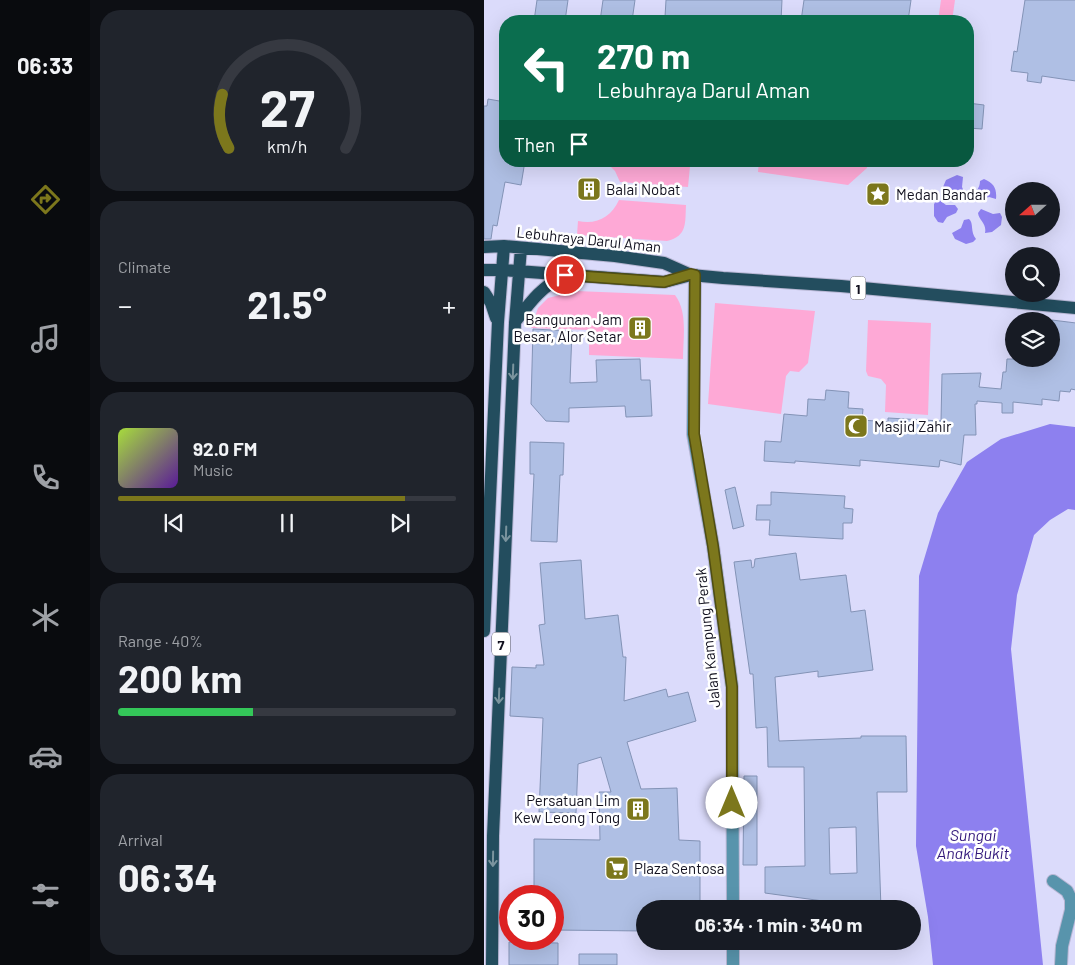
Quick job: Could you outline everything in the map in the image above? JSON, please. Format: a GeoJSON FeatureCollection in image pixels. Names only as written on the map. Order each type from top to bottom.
{"type":"FeatureCollection","features":[{"type":"Feature","properties":{"kind":"main road","name":"Lebuhraya Darul Aman"},"geometry":{"type":"LineString","coordinates":[[484,247],[504,246],[615,256],[664,263],[693,275]]}},
{"type":"Feature","properties":{"kind":"main road","name":"7"},"geometry":{"type":"LineString","coordinates":[[484,631],[498,322],[504,246]]}},
{"type":"Feature","properties":{"kind":"main road","name":"7"},"geometry":{"type":"LineString","coordinates":[[492,965],[494,829],[515,323],[521,248]]}},
{"type":"Feature","properties":{"kind":"main road","name":"1"},"geometry":{"type":"LineString","coordinates":[[484,270],[664,282],[693,275],[1075,308]]}},
{"type":"Feature","properties":{"kind":"main road"},"geometry":{"type":"LineString","coordinates":[[515,323],[537,294],[550,283],[565,275]]}},
{"type":"Feature","properties":{"kind":"main road"},"geometry":{"type":"LineString","coordinates":[[484,292],[498,322]]}},
{"type":"Feature","properties":{"kind":"street","name":"Jalan Kampung Perak"},"geometry":{"type":"LineString","coordinates":[[693,275],[694,434],[713,546],[732,687],[733,900]]}},
{"type":"Feature","properties":{"kind":"street"},"geometry":{"type":"LineString","coordinates":[[1053,880],[1066,891],[1071,899],[1071,910],[1062,946],[1061,965]]}},
{"type":"Feature","properties":{"kind":"street"},"geometry":{"type":"LineString","coordinates":[[733,950],[733,965]]}},
{"type":"Feature","properties":{"kind":"shaded area"},"geometry":{"type":"Polygon","coordinates":[[[941,0],[955,0],[953,15],[939,15],[941,0]]]}},
{"type":"Feature","properties":{"kind":"shaded area"},"geometry":{"type":"Polygon","coordinates":[[[611,167],[690,167],[688,187],[620,182],[611,167]]]}},
{"type":"Feature","properties":{"kind":"shaded area"},"geometry":{"type":"Polygon","coordinates":[[[758,167],[867,167],[848,185],[758,172],[758,167]]]}},
{"type":"Feature","properties":{"kind":"shaded area"},"geometry":{"type":"Polygon","coordinates":[[[619,200],[686,205],[684,228],[679,236],[667,241],[577,235],[578,221],[591,222],[603,218],[612,211],[619,200]]]}},
{"type":"Feature","properties":{"kind":"shaded area"},"geometry":{"type":"Polygon","coordinates":[[[576,291],[675,295],[682,309],[683,317],[683,359],[589,355],[589,330],[531,328],[538,308],[548,298],[576,291]]]}},
{"type":"Feature","properties":{"kind":"shaded area"},"geometry":{"type":"Polygon","coordinates":[[[715,303],[815,311],[808,363],[799,372],[790,371],[786,376],[781,414],[708,404],[715,303]]]}},
{"type":"Feature","properties":{"kind":"shaded area"},"geometry":{"type":"Polygon","coordinates":[[[868,320],[931,323],[928,415],[885,412],[886,385],[881,379],[868,376],[866,371],[868,320]]]}},
{"type":"Feature","properties":{"kind":"water"},"geometry":{"type":"Polygon","coordinates":[[[957,175],[963,177],[962,187],[965,194],[961,200],[951,192],[944,191],[943,187],[946,180],[957,175]]]}},
{"type":"Feature","properties":{"kind":"water"},"geometry":{"type":"Polygon","coordinates":[[[984,179],[994,187],[996,199],[989,197],[975,202],[972,198],[980,181],[984,179]]]}},
{"type":"Feature","properties":{"kind":"water"},"geometry":{"type":"Polygon","coordinates":[[[938,199],[946,205],[955,205],[958,209],[956,213],[947,217],[943,223],[938,222],[934,216],[934,204],[938,199]]]}},
{"type":"Feature","properties":{"kind":"water"},"geometry":{"type":"Polygon","coordinates":[[[981,209],[993,214],[1000,213],[1002,217],[1001,225],[992,232],[985,233],[984,224],[978,213],[981,209]]]}},
{"type":"Feature","properties":{"kind":"water"},"geometry":{"type":"Polygon","coordinates":[[[969,219],[976,239],[966,244],[955,239],[952,233],[961,228],[964,220],[969,219]]]}},
{"type":"Feature","properties":{"kind":"water","name":"Sungai Anak Bukit"},"geometry":{"type":"Polygon","coordinates":[[[1050,424],[1075,427],[1075,510],[1068,509],[1050,520],[1034,535],[1017,595],[1011,649],[1043,965],[933,965],[928,917],[916,846],[919,576],[938,513],[967,462],[1001,439],[1050,424]]]}},
{"type":"Feature","properties":{"kind":"building"},"geometry":{"type":"Polygon","coordinates":[[[537,0],[568,0],[566,15],[535,15],[537,0]]]}},
{"type":"Feature","properties":{"kind":"building"},"geometry":{"type":"Polygon","coordinates":[[[603,0],[635,0],[633,15],[601,15],[603,0]]]}},
{"type":"Feature","properties":{"kind":"building"},"geometry":{"type":"Polygon","coordinates":[[[666,0],[782,0],[781,15],[665,15],[666,0]]]}},
{"type":"Feature","properties":{"kind":"building"},"geometry":{"type":"Polygon","coordinates":[[[804,0],[911,0],[909,15],[802,15],[804,0]]]}},
{"type":"Feature","properties":{"kind":"building"},"geometry":{"type":"Polygon","coordinates":[[[1025,0],[1076,0],[1076,81],[1042,76],[1041,83],[1027,81],[1028,73],[1011,71],[1014,51],[1017,52],[1025,0]]]}},
{"type":"Feature","properties":{"kind":"building"},"geometry":{"type":"Polygon","coordinates":[[[488,99],[499,101],[499,167],[524,167],[521,185],[505,182],[497,226],[493,225],[491,239],[484,239],[484,106],[487,106],[488,99]]]}},
{"type":"Feature","properties":{"kind":"building"},"geometry":{"type":"Polygon","coordinates":[[[974,104],[984,105],[982,129],[974,128],[974,104]]]}},
{"type":"Feature","properties":{"kind":"building","name":"Balai Nobat"},"geometry":{"type":"Polygon","coordinates":[[[585,180],[593,180],[598,185],[596,196],[585,198],[580,193],[580,185],[585,180]]]}},
{"type":"Feature","properties":{"kind":"building"},"geometry":{"type":"Polygon","coordinates":[[[1060,321],[1076,323],[1076,390],[1071,389],[1070,392],[1060,391],[1059,401],[1042,399],[1042,405],[1013,402],[1013,413],[1002,413],[1002,403],[977,401],[977,404],[975,404],[976,435],[964,435],[961,465],[940,460],[939,467],[860,460],[860,466],[795,461],[795,463],[764,461],[765,441],[781,442],[784,414],[807,416],[808,399],[825,400],[826,390],[849,392],[848,408],[863,409],[862,420],[888,422],[888,418],[941,421],[942,374],[981,373],[979,387],[1001,389],[1003,372],[1006,372],[1006,367],[1060,367],[1060,321]]]}},
{"type":"Feature","properties":{"kind":"building"},"geometry":{"type":"Polygon","coordinates":[[[533,329],[572,331],[570,383],[597,382],[596,360],[640,359],[641,380],[650,380],[652,416],[626,417],[625,406],[569,408],[569,422],[546,421],[531,404],[533,329]]]}},
{"type":"Feature","properties":{"kind":"building"},"geometry":{"type":"Polygon","coordinates":[[[530,442],[564,443],[563,475],[560,475],[557,542],[531,541],[534,474],[530,474],[530,442]]]}},
{"type":"Feature","properties":{"kind":"building"},"geometry":{"type":"Polygon","coordinates":[[[735,487],[744,526],[733,529],[725,490],[735,487]]]}},
{"type":"Feature","properties":{"kind":"building"},"geometry":{"type":"Polygon","coordinates":[[[771,492],[845,496],[844,508],[853,509],[852,523],[843,523],[843,539],[769,535],[770,520],[756,520],[757,505],[771,505],[771,492]]]}},
{"type":"Feature","properties":{"kind":"building"},"geometry":{"type":"Polygon","coordinates":[[[796,553],[800,580],[846,575],[851,612],[865,610],[873,670],[818,677],[818,671],[775,677],[779,741],[861,738],[861,736],[906,736],[907,792],[877,792],[881,900],[816,900],[765,893],[765,867],[805,866],[804,767],[768,767],[767,727],[756,728],[753,674],[750,674],[734,562],[751,560],[752,568],[754,567],[755,559],[796,553]],[[856,827],[829,828],[830,874],[857,873],[856,827]]]}},
{"type":"Feature","properties":{"kind":"building"},"geometry":{"type":"Polygon","coordinates":[[[581,560],[585,619],[618,615],[623,657],[626,657],[624,701],[666,689],[668,697],[688,692],[696,721],[627,742],[641,789],[677,788],[679,840],[700,841],[700,900],[636,900],[636,931],[564,930],[564,885],[534,885],[534,839],[600,840],[599,792],[611,792],[601,757],[578,764],[576,813],[539,812],[543,718],[510,716],[512,667],[536,668],[536,665],[544,665],[539,625],[545,624],[540,563],[581,560]]]}},
{"type":"Feature","properties":{"kind":"building"},"geometry":{"type":"Polygon","coordinates":[[[744,776],[757,776],[757,865],[743,865],[744,776]]]}},
{"type":"Feature","properties":{"kind":"building"},"geometry":{"type":"Polygon","coordinates":[[[509,950],[558,950],[558,965],[509,965],[509,950]]]}},
{"type":"Feature","properties":{"kind":"building"},"geometry":{"type":"Polygon","coordinates":[[[579,954],[617,954],[617,965],[579,965],[579,954]]]}},
{"type":"Feature","properties":{"kind":"place","name":"Balai Nobat"},"geometry":{"type":"Point","coordinates":[589,189]}},
{"type":"Feature","properties":{"kind":"place","name":"Medan Bandar"},"geometry":{"type":"Point","coordinates":[878,194]}},
{"type":"Feature","properties":{"kind":"place","name":"Bangunan Jam Besar, Alor Setar"},"geometry":{"type":"Point","coordinates":[640,328]}},
{"type":"Feature","properties":{"kind":"place","name":"Masjid Zahir"},"geometry":{"type":"Point","coordinates":[856,426]}},
{"type":"Feature","properties":{"kind":"place","name":"Persatuan Lim Kew Leong Tong"},"geometry":{"type":"Point","coordinates":[638,809]}},
{"type":"Feature","properties":{"kind":"place","name":"Plaza Sentosa"},"geometry":{"type":"Point","coordinates":[617,868]}},
{"type":"Feature","properties":{"kind":"route"},"geometry":{"type":"LineString","coordinates":[[565,275],[664,282],[691,274],[695,275],[694,434],[725,625],[732,687],[732,803]]}}]}
